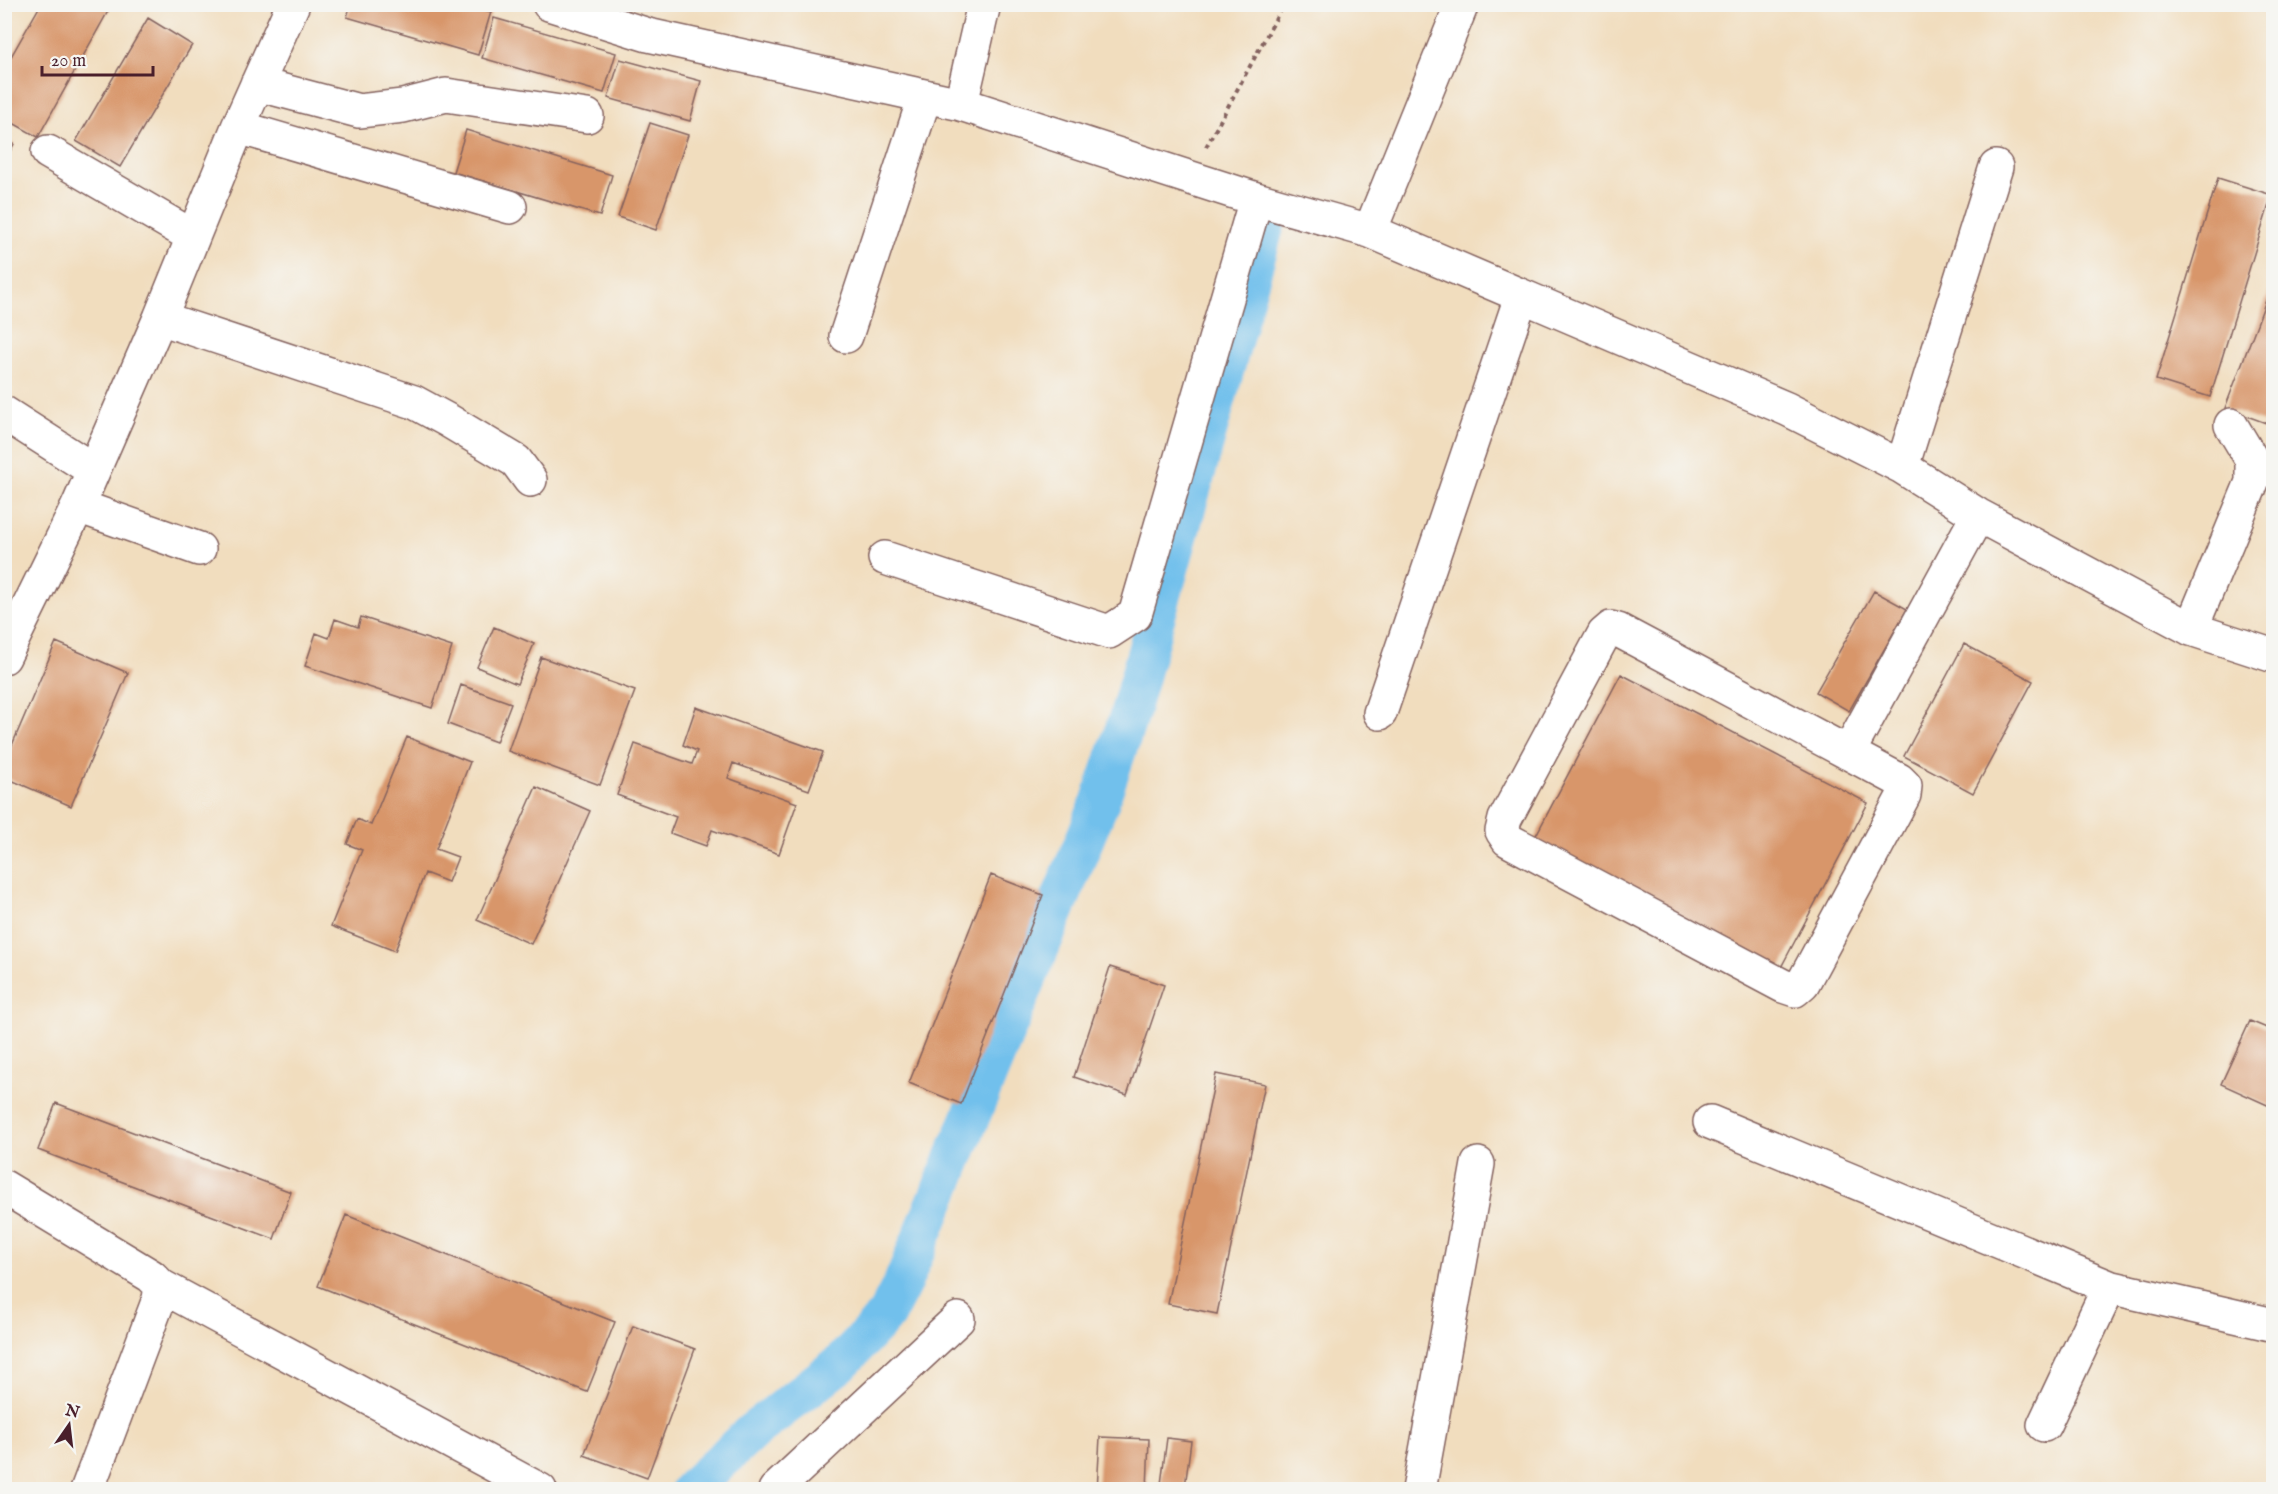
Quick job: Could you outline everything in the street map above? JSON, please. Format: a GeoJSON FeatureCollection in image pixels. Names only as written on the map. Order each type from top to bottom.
{"type":"FeatureCollection","features":[{"type":"Feature","properties":{"kind":"street"},"geometry":{"type":"LineString","coordinates":[[4,657],[78,506],[160,318],[238,127],[293,4]]}},
{"type":"Feature","properties":{"kind":"street"},"geometry":{"type":"LineString","coordinates":[[549,4],[648,35],[961,104],[1256,199],[1370,231],[1787,409],[1902,466],[1978,515],[2191,628],[2274,656]]}},
{"type":"Feature","properties":{"kind":"street"},"geometry":{"type":"LineString","coordinates":[[961,104],[984,4]]}},
{"type":"Feature","properties":{"kind":"street"},"geometry":{"type":"LineString","coordinates":[[1370,231],[1462,4]]}},
{"type":"Feature","properties":{"kind":"street"},"geometry":{"type":"LineString","coordinates":[[257,84],[359,111],[403,106],[446,95],[587,116]]}},
{"type":"Feature","properties":{"kind":"street"},"geometry":{"type":"LineString","coordinates":[[846,336],[925,96]]}},
{"type":"Feature","properties":{"kind":"street"},"geometry":{"type":"LineString","coordinates":[[238,127],[510,207]]}},
{"type":"Feature","properties":{"kind":"street"},"geometry":{"type":"LineString","coordinates":[[48,152],[192,236]]}},
{"type":"Feature","properties":{"kind":"street"},"geometry":{"type":"LineString","coordinates":[[1902,466],[1996,166]]}},
{"type":"Feature","properties":{"kind":"street"},"geometry":{"type":"LineString","coordinates":[[885,558],[1109,632],[1135,615],[1256,199]]}},
{"type":"Feature","properties":{"kind":"street"},"geometry":{"type":"LineString","coordinates":[[1380,713],[1521,297]]}},
{"type":"Feature","properties":{"kind":"street"},"geometry":{"type":"LineString","coordinates":[[160,318],[414,402],[516,461],[530,480]]}},
{"type":"Feature","properties":{"kind":"street"},"geometry":{"type":"LineString","coordinates":[[4,413],[93,470]]}},
{"type":"Feature","properties":{"kind":"street"},"geometry":{"type":"LineString","coordinates":[[2191,628],[2252,482],[2252,460],[2231,425]]}},
{"type":"Feature","properties":{"kind":"street"},"geometry":{"type":"LineString","coordinates":[[78,506],[199,549]]}},
{"type":"Feature","properties":{"kind":"street"},"geometry":{"type":"LineString","coordinates":[[1848,753],[1978,515]]}},
{"type":"Feature","properties":{"kind":"street"},"geometry":{"type":"LineString","coordinates":[[1611,628],[1848,753],[1899,780],[1905,786],[1904,795],[1803,983],[1795,990],[1782,986],[1519,846],[1508,840],[1502,831],[1505,819],[1604,634],[1611,628]]}},
{"type":"Feature","properties":{"kind":"street"},"geometry":{"type":"LineString","coordinates":[[1710,1122],[2109,1287],[2274,1325]]}},
{"type":"Feature","properties":{"kind":"street"},"geometry":{"type":"LineString","coordinates":[[1419,1490],[1478,1164]]}},
{"type":"Feature","properties":{"kind":"street"},"geometry":{"type":"LineString","coordinates":[[4,1187],[152,1276],[160,1286],[540,1490]]}},
{"type":"Feature","properties":{"kind":"street"},"geometry":{"type":"LineString","coordinates":[[87,1490],[159,1299],[160,1286]]}},
{"type":"Feature","properties":{"kind":"street"},"geometry":{"type":"LineString","coordinates":[[2044,1425],[2109,1287]]}},
{"type":"Feature","properties":{"kind":"street"},"geometry":{"type":"LineString","coordinates":[[775,1490],[958,1319]]}},
{"type":"Feature","properties":{"kind":"path"},"geometry":{"type":"LineString","coordinates":[[1190,176],[1282,4]]}},
{"type":"Feature","properties":{"kind":"building"},"geometry":{"type":"Polygon","coordinates":[[[41,4],[112,4],[38,137],[4,118],[4,69],[41,4]]]}},
{"type":"Feature","properties":{"kind":"building"},"geometry":{"type":"Polygon","coordinates":[[[351,4],[465,4],[491,12],[478,55],[347,17],[351,4]]]}},
{"type":"Feature","properties":{"kind":"building"},"geometry":{"type":"Polygon","coordinates":[[[148,18],[192,45],[120,167],[76,141],[148,18]]]}},
{"type":"Feature","properties":{"kind":"building"},"geometry":{"type":"Polygon","coordinates":[[[494,18],[616,53],[604,93],[482,58],[494,18]]]}},
{"type":"Feature","properties":{"kind":"building"},"geometry":{"type":"Polygon","coordinates":[[[620,59],[701,81],[690,121],[608,98],[620,59]]]}},
{"type":"Feature","properties":{"kind":"building"},"geometry":{"type":"Polygon","coordinates":[[[650,123],[688,135],[656,230],[618,217],[650,123]]]}},
{"type":"Feature","properties":{"kind":"building"},"geometry":{"type":"Polygon","coordinates":[[[466,130],[612,175],[600,216],[453,172],[466,130]]]}},
{"type":"Feature","properties":{"kind":"building"},"geometry":{"type":"Polygon","coordinates":[[[4,139],[14,144],[4,162],[4,139]]]}},
{"type":"Feature","properties":{"kind":"building"},"geometry":{"type":"Polygon","coordinates":[[[2218,178],[2272,195],[2210,397],[2156,380],[2218,178]]]}},
{"type":"Feature","properties":{"kind":"building"},"geometry":{"type":"Polygon","coordinates":[[[2274,282],[2274,426],[2225,408],[2274,282]]]}},
{"type":"Feature","properties":{"kind":"building"},"geometry":{"type":"Polygon","coordinates":[[[1874,591],[1907,609],[1849,711],[1816,692],[1874,591]]]}},
{"type":"Feature","properties":{"kind":"building"},"geometry":{"type":"Polygon","coordinates":[[[361,617],[452,647],[432,708],[305,666],[316,633],[329,638],[335,619],[358,627],[361,617]]]}},
{"type":"Feature","properties":{"kind":"building"},"geometry":{"type":"Polygon","coordinates":[[[494,627],[534,644],[517,684],[477,667],[494,627]]]}},
{"type":"Feature","properties":{"kind":"building"},"geometry":{"type":"Polygon","coordinates":[[[56,642],[128,673],[71,806],[4,777],[4,764],[56,642]]]}},
{"type":"Feature","properties":{"kind":"building"},"geometry":{"type":"Polygon","coordinates":[[[1964,644],[2033,681],[1973,793],[1904,756],[1964,644]]]}},
{"type":"Feature","properties":{"kind":"building"},"geometry":{"type":"Polygon","coordinates":[[[541,657],[635,691],[600,785],[508,751],[541,657]]]}},
{"type":"Feature","properties":{"kind":"building"},"geometry":{"type":"Polygon","coordinates":[[[1621,674],[1868,803],[1778,973],[1532,843],[1621,674]]]}},
{"type":"Feature","properties":{"kind":"building"},"geometry":{"type":"Polygon","coordinates":[[[461,685],[511,703],[496,742],[448,724],[461,685]]]}},
{"type":"Feature","properties":{"kind":"building"},"geometry":{"type":"Polygon","coordinates":[[[696,707],[823,752],[809,790],[733,763],[728,778],[797,803],[779,854],[712,830],[706,846],[670,833],[676,817],[617,795],[635,744],[692,764],[697,751],[683,745],[696,707]]]}},
{"type":"Feature","properties":{"kind":"building"},"geometry":{"type":"Polygon","coordinates":[[[407,737],[470,762],[436,849],[458,857],[448,882],[425,873],[395,951],[331,926],[362,850],[347,844],[357,819],[371,825],[407,737]]]}},
{"type":"Feature","properties":{"kind":"building"},"geometry":{"type":"Polygon","coordinates":[[[536,787],[590,811],[531,944],[477,920],[536,787]]]}},
{"type":"Feature","properties":{"kind":"building"},"geometry":{"type":"Polygon","coordinates":[[[991,875],[1043,895],[961,1104],[909,1083],[991,875]]]}},
{"type":"Feature","properties":{"kind":"building"},"geometry":{"type":"Polygon","coordinates":[[[1110,967],[1164,985],[1127,1095],[1074,1077],[1110,967]]]}},
{"type":"Feature","properties":{"kind":"building"},"geometry":{"type":"Polygon","coordinates":[[[2250,1021],[2274,1031],[2274,1108],[2221,1084],[2250,1021]]]}},
{"type":"Feature","properties":{"kind":"building"},"geometry":{"type":"Polygon","coordinates":[[[1216,1074],[1265,1084],[1217,1314],[1168,1304],[1216,1074]]]}},
{"type":"Feature","properties":{"kind":"building"},"geometry":{"type":"Polygon","coordinates":[[[56,1103],[291,1192],[274,1239],[38,1150],[56,1103]]]}},
{"type":"Feature","properties":{"kind":"building"},"geometry":{"type":"Polygon","coordinates":[[[346,1215],[615,1322],[587,1392],[318,1286],[346,1215]]]}},
{"type":"Feature","properties":{"kind":"building"},"geometry":{"type":"Polygon","coordinates":[[[633,1326],[695,1349],[647,1478],[584,1455],[633,1326]]]}},
{"type":"Feature","properties":{"kind":"building"},"geometry":{"type":"Polygon","coordinates":[[[1100,1437],[1149,1439],[1147,1490],[1097,1490],[1100,1437]]]}},
{"type":"Feature","properties":{"kind":"building"},"geometry":{"type":"Polygon","coordinates":[[[1167,1438],[1191,1441],[1185,1487],[1161,1484],[1167,1438]]]}},
{"type":"Feature","properties":{"kind":"waterway"},"geometry":{"type":"LineString","coordinates":[[690,1490],[752,1432],[841,1363],[886,1315],[903,1282],[1100,802],[1128,718],[1266,222]]}}]}
